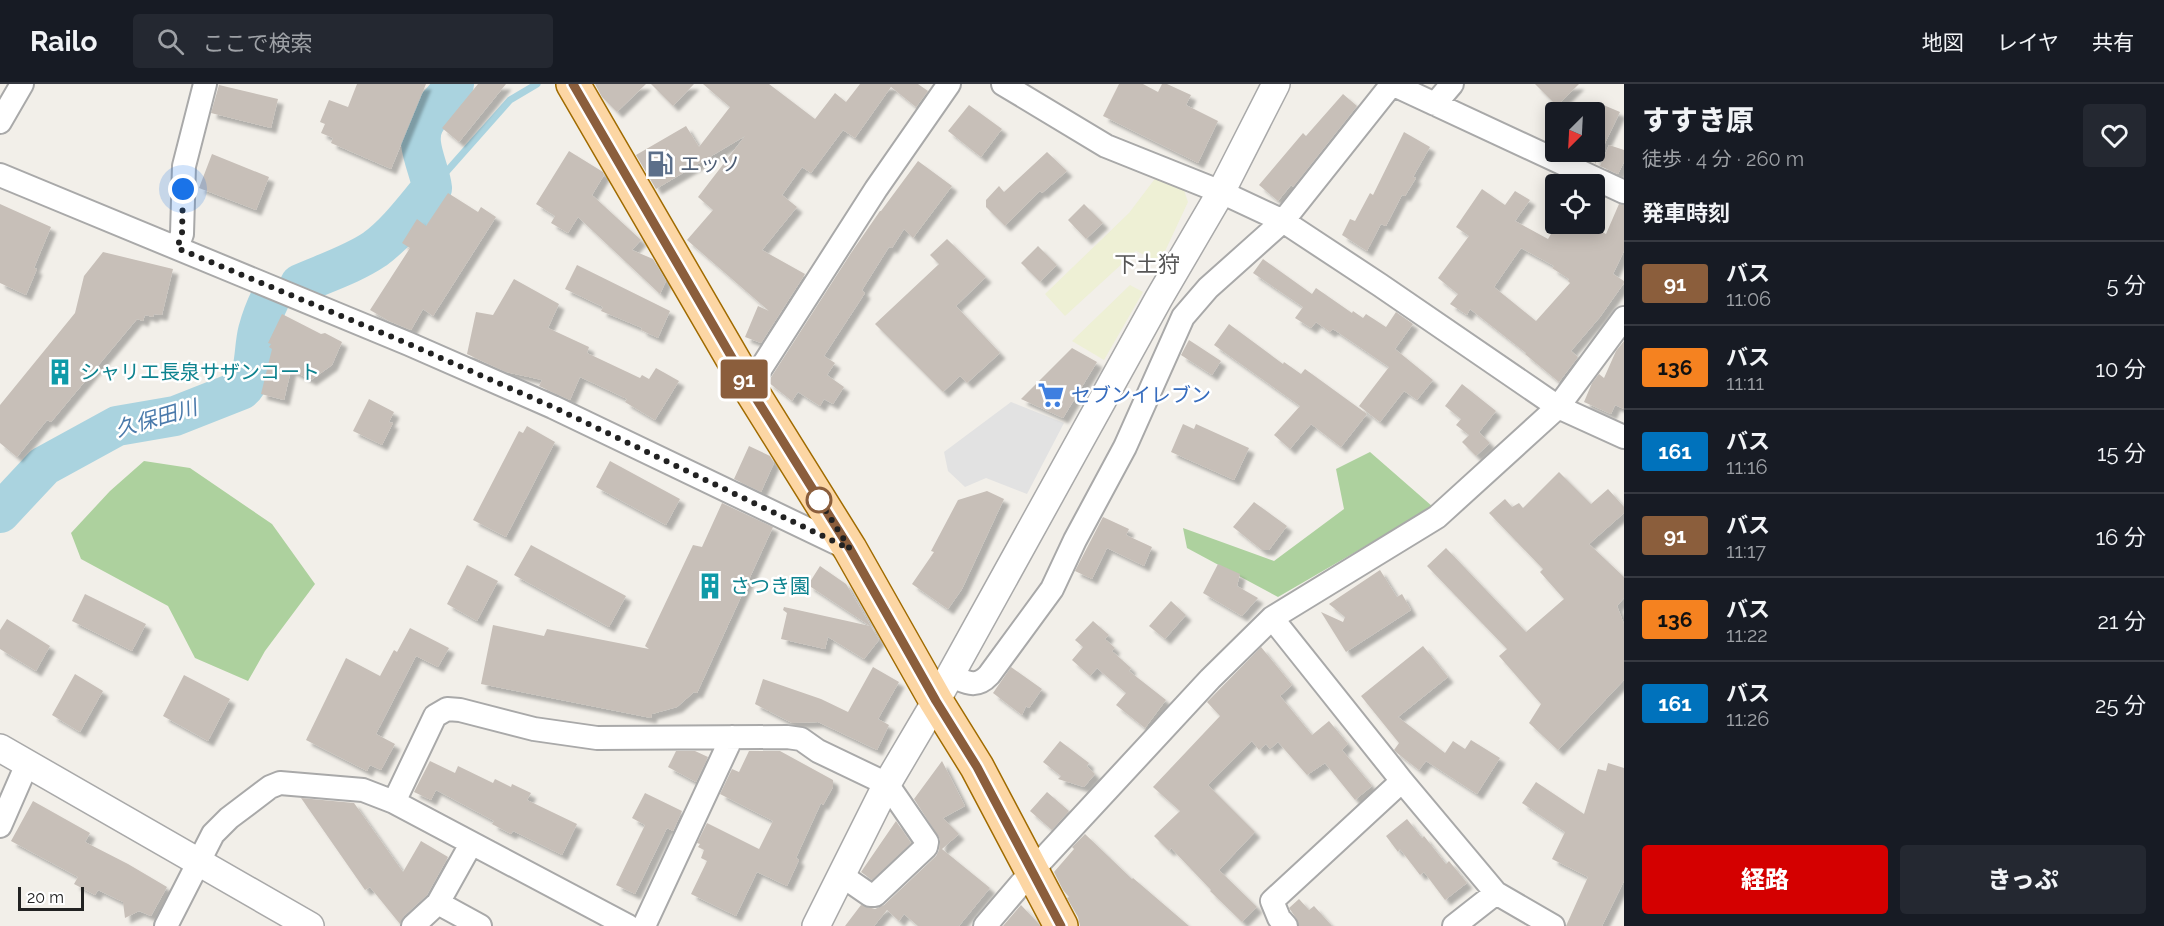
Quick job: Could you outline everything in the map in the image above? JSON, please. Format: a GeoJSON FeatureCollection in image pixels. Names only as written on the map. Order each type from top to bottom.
{"type":"FeatureCollection","features":[{"type":"Feature","properties":{"kind":"main road"},"geometry":{"type":"LineString","coordinates":[[573,84],[749,387],[850,549],[942,688],[977,767],[1061,926]]}},
{"type":"Feature","properties":{"kind":"street"},"geometry":{"type":"LineString","coordinates":[[0,122],[22,84]]}},
{"type":"Feature","properties":{"kind":"street"},"geometry":{"type":"LineString","coordinates":[[177,248],[182,234],[184,166],[206,84]]}},
{"type":"Feature","properties":{"kind":"street"},"geometry":{"type":"LineString","coordinates":[[749,387],[876,189],[950,84]]}},
{"type":"Feature","properties":{"kind":"street"},"geometry":{"type":"LineString","coordinates":[[1003,84],[1107,146],[1283,220],[1558,407],[1624,436]]}},
{"type":"Feature","properties":{"kind":"street"},"geometry":{"type":"LineString","coordinates":[[816,926],[887,784],[1159,298],[1221,192],[1276,84]]}},
{"type":"Feature","properties":{"kind":"street"},"geometry":{"type":"LineString","coordinates":[[942,688],[982,682],[989,675],[1052,589],[1075,540],[1125,447],[1183,317],[1208,288],[1283,220],[1392,84],[1624,192]]}},
{"type":"Feature","properties":{"kind":"street"},"geometry":{"type":"LineString","coordinates":[[1435,104],[1452,84]]}},
{"type":"Feature","properties":{"kind":"street"},"geometry":{"type":"LineString","coordinates":[[0,175],[409,344],[553,407],[850,549]]}},
{"type":"Feature","properties":{"kind":"street"},"geometry":{"type":"LineString","coordinates":[[985,926],[1031,872],[1210,679],[1272,618],[1437,517],[1558,407],[1624,318]]}},
{"type":"Feature","properties":{"kind":"street"},"geometry":{"type":"LineString","coordinates":[[1272,618],[1402,781],[1496,893],[1552,926]]}},
{"type":"Feature","properties":{"kind":"street"},"geometry":{"type":"LineString","coordinates":[[394,802],[435,716],[447,709],[460,710],[534,729],[597,738],[787,736],[801,738],[818,751],[887,784],[927,842],[926,847],[874,895],[870,895],[841,875]]}},
{"type":"Feature","properties":{"kind":"street"},"geometry":{"type":"LineString","coordinates":[[644,926],[732,738]]}},
{"type":"Feature","properties":{"kind":"street"},"geometry":{"type":"LineString","coordinates":[[0,748],[310,926]]}},
{"type":"Feature","properties":{"kind":"street"},"geometry":{"type":"LineString","coordinates":[[0,826],[27,764]]}},
{"type":"Feature","properties":{"kind":"street"},"geometry":{"type":"LineString","coordinates":[[1286,926],[1279,918],[1272,901],[1402,781]]}},
{"type":"Feature","properties":{"kind":"street"},"geometry":{"type":"LineString","coordinates":[[166,926],[213,834],[229,818],[270,787],[280,783],[363,790],[394,802],[628,926]]}},
{"type":"Feature","properties":{"kind":"street"},"geometry":{"type":"LineString","coordinates":[[413,926],[438,903],[471,844]]}},
{"type":"Feature","properties":{"kind":"street"},"geometry":{"type":"LineString","coordinates":[[1454,926],[1496,893]]}},
{"type":"Feature","properties":{"kind":"street"},"geometry":{"type":"LineString","coordinates":[[438,903],[480,926]]}},
{"type":"Feature","properties":{"kind":"green space"},"geometry":{"type":"Polygon","coordinates":[[[1157,176],[1183,187],[1188,202],[1160,262],[1136,251],[1065,316],[1045,294],[1129,213],[1157,176]]]}},
{"type":"Feature","properties":{"kind":"green space"},"geometry":{"type":"Polygon","coordinates":[[[1130,285],[1143,292],[1104,360],[1072,341],[1130,285]]]}},
{"type":"Feature","properties":{"kind":"green space"},"geometry":{"type":"Polygon","coordinates":[[[1370,452],[1433,507],[1278,597],[1187,548],[1183,528],[1274,561],[1344,509],[1336,469],[1370,452]]]}},
{"type":"Feature","properties":{"kind":"green space"},"geometry":{"type":"Polygon","coordinates":[[[144,461],[190,468],[272,524],[315,584],[265,651],[248,681],[195,658],[168,606],[81,559],[71,533],[110,491],[144,461]]]}},
{"type":"Feature","properties":{"kind":"shaded area"},"geometry":{"type":"Polygon","coordinates":[[[1011,402],[1064,423],[1027,494],[986,478],[965,487],[948,471],[944,452],[1011,402]]]}},
{"type":"Feature","properties":{"kind":"building"},"geometry":{"type":"Polygon","coordinates":[[[357,84],[426,84],[391,169],[331,143],[333,138],[321,133],[325,124],[320,122],[329,100],[348,107],[357,84]]]}},
{"type":"Feature","properties":{"kind":"building"},"geometry":{"type":"Polygon","coordinates":[[[478,84],[506,84],[459,142],[442,128],[478,84]]]}},
{"type":"Feature","properties":{"kind":"building"},"geometry":{"type":"Polygon","coordinates":[[[595,84],[646,84],[617,112],[602,97],[595,84]]]}},
{"type":"Feature","properties":{"kind":"building"},"geometry":{"type":"Polygon","coordinates":[[[651,84],[694,84],[673,106],[651,84]]]}},
{"type":"Feature","properties":{"kind":"building"},"geometry":{"type":"Polygon","coordinates":[[[703,84],[769,84],[815,119],[835,93],[846,102],[860,84],[918,84],[928,91],[916,107],[891,87],[855,138],[843,130],[811,173],[802,167],[782,195],[797,207],[762,250],[805,274],[761,343],[745,337],[758,306],[769,311],[687,240],[713,210],[698,197],[745,136],[656,189],[636,155],[686,126],[699,147],[730,107],[703,84]]]}},
{"type":"Feature","properties":{"kind":"building"},"geometry":{"type":"Polygon","coordinates":[[[1119,84],[1143,84],[1158,92],[1162,84],[1167,84],[1191,95],[1186,105],[1218,121],[1198,163],[1103,116],[1119,84]]]}},
{"type":"Feature","properties":{"kind":"building"},"geometry":{"type":"Polygon","coordinates":[[[1535,84],[1579,84],[1561,102],[1553,102],[1535,84]]]}},
{"type":"Feature","properties":{"kind":"building"},"geometry":{"type":"Polygon","coordinates":[[[219,85],[278,99],[271,128],[211,113],[219,85]]]}},
{"type":"Feature","properties":{"kind":"building"},"geometry":{"type":"Polygon","coordinates":[[[1343,94],[1357,106],[1293,187],[1291,185],[1278,201],[1259,185],[1303,133],[1306,136],[1343,94]]]}},
{"type":"Feature","properties":{"kind":"building"},"geometry":{"type":"Polygon","coordinates":[[[969,105],[1002,129],[981,157],[948,131],[969,105]]]}},
{"type":"Feature","properties":{"kind":"building"},"geometry":{"type":"Polygon","coordinates":[[[1605,106],[1620,112],[1605,143],[1605,106]]]}},
{"type":"Feature","properties":{"kind":"building"},"geometry":{"type":"Polygon","coordinates":[[[1404,132],[1430,147],[1413,177],[1416,178],[1405,196],[1402,195],[1386,226],[1381,224],[1367,251],[1342,235],[1350,219],[1355,221],[1370,193],[1373,195],[1404,132]]]}},
{"type":"Feature","properties":{"kind":"building"},"geometry":{"type":"Polygon","coordinates":[[[1609,145],[1624,150],[1624,162],[1618,174],[1600,166],[1602,162],[1605,162],[1609,145]]]}},
{"type":"Feature","properties":{"kind":"building"},"geometry":{"type":"Polygon","coordinates":[[[569,151],[603,172],[604,175],[592,195],[641,240],[632,250],[653,259],[666,281],[660,294],[578,217],[568,233],[551,223],[555,216],[536,204],[569,151]]]}},
{"type":"Feature","properties":{"kind":"building"},"geometry":{"type":"Polygon","coordinates":[[[1047,152],[1067,171],[1042,193],[1040,191],[1005,226],[986,207],[986,200],[999,186],[1004,192],[1047,152]]]}},
{"type":"Feature","properties":{"kind":"building"},"geometry":{"type":"Polygon","coordinates":[[[212,154],[269,177],[256,210],[199,188],[212,154]]]}},
{"type":"Feature","properties":{"kind":"building"},"geometry":{"type":"Polygon","coordinates":[[[918,161],[952,186],[913,238],[904,229],[892,248],[889,247],[862,290],[865,293],[824,356],[835,363],[827,375],[844,387],[833,404],[824,399],[820,406],[798,392],[792,401],[768,382],[851,253],[918,161]]]}},
{"type":"Feature","properties":{"kind":"building"},"geometry":{"type":"Polygon","coordinates":[[[1482,189],[1505,205],[1515,191],[1530,200],[1515,221],[1548,239],[1551,234],[1606,234],[1619,204],[1624,205],[1624,251],[1613,274],[1624,283],[1600,317],[1571,351],[1578,357],[1559,382],[1470,309],[1467,315],[1450,304],[1458,294],[1438,278],[1469,236],[1456,227],[1482,189]],[[1521,248],[1494,287],[1536,321],[1570,283],[1569,279],[1552,268],[1554,266],[1521,248]]]}},
{"type":"Feature","properties":{"kind":"building"},"geometry":{"type":"Polygon","coordinates":[[[448,193],[478,212],[481,207],[496,217],[433,316],[423,309],[411,330],[370,310],[410,248],[402,243],[417,219],[426,226],[448,193]]]}},
{"type":"Feature","properties":{"kind":"building"},"geometry":{"type":"Polygon","coordinates":[[[0,204],[51,227],[34,268],[37,269],[26,295],[0,283],[0,204]]]}},
{"type":"Feature","properties":{"kind":"building"},"geometry":{"type":"Polygon","coordinates":[[[1084,204],[1103,223],[1086,239],[1068,220],[1084,204]]]}},
{"type":"Feature","properties":{"kind":"building"},"geometry":{"type":"Polygon","coordinates":[[[947,239],[986,277],[956,306],[1000,353],[967,383],[960,376],[943,392],[875,324],[939,264],[930,255],[947,239]]]}},
{"type":"Feature","properties":{"kind":"building"},"geometry":{"type":"Polygon","coordinates":[[[1038,246],[1057,265],[1040,282],[1021,263],[1038,246]]]}},
{"type":"Feature","properties":{"kind":"building","name":"シャリエ長泉サザンコート"},"geometry":{"type":"Polygon","coordinates":[[[103,252],[173,269],[162,315],[154,314],[153,317],[145,315],[143,321],[137,319],[51,422],[47,420],[17,457],[0,443],[0,405],[75,313],[84,276],[103,252]]]}},
{"type":"Feature","properties":{"kind":"building"},"geometry":{"type":"Polygon","coordinates":[[[1263,259],[1312,294],[1316,288],[1363,318],[1366,314],[1386,327],[1396,312],[1413,324],[1395,349],[1433,380],[1417,400],[1404,391],[1380,422],[1359,406],[1389,367],[1333,329],[1330,332],[1316,322],[1311,328],[1295,318],[1303,307],[1253,273],[1263,259]]]}},
{"type":"Feature","properties":{"kind":"building"},"geometry":{"type":"Polygon","coordinates":[[[577,265],[670,311],[658,338],[641,330],[642,328],[601,311],[603,307],[565,289],[577,265]]]}},
{"type":"Feature","properties":{"kind":"building"},"geometry":{"type":"Polygon","coordinates":[[[514,279],[559,304],[548,328],[589,347],[587,353],[640,378],[642,375],[649,379],[656,368],[679,381],[655,420],[625,402],[627,399],[580,377],[570,400],[539,386],[542,380],[506,372],[467,354],[476,312],[493,315],[514,279]]]}},
{"type":"Feature","properties":{"kind":"building"},"geometry":{"type":"Polygon","coordinates":[[[282,314],[342,342],[332,365],[311,380],[291,370],[284,400],[261,394],[272,349],[269,347],[271,344],[268,343],[282,314]]]}},
{"type":"Feature","properties":{"kind":"building"},"geometry":{"type":"Polygon","coordinates":[[[1229,324],[1283,364],[1284,362],[1301,374],[1305,369],[1367,414],[1341,447],[1311,424],[1290,449],[1274,435],[1300,406],[1214,345],[1229,324]]]}},
{"type":"Feature","properties":{"kind":"building"},"geometry":{"type":"Polygon","coordinates":[[[1189,340],[1221,361],[1212,375],[1181,355],[1189,340]]]}},
{"type":"Feature","properties":{"kind":"building"},"geometry":{"type":"Polygon","coordinates":[[[1624,341],[1624,409],[1615,405],[1611,414],[1584,402],[1592,383],[1599,374],[1604,378],[1616,351],[1624,341]]]}},
{"type":"Feature","properties":{"kind":"building"},"geometry":{"type":"Polygon","coordinates":[[[1072,348],[1097,362],[1063,418],[1021,399],[1072,348]]]}},
{"type":"Feature","properties":{"kind":"building"},"geometry":{"type":"Polygon","coordinates":[[[1462,384],[1496,411],[1479,432],[1490,443],[1476,456],[1462,442],[1469,435],[1456,425],[1461,419],[1445,406],[1462,384]]]}},
{"type":"Feature","properties":{"kind":"building"},"geometry":{"type":"Polygon","coordinates":[[[369,399],[394,412],[389,422],[393,423],[382,445],[353,431],[369,399]]]}},
{"type":"Feature","properties":{"kind":"building"},"geometry":{"type":"Polygon","coordinates":[[[1183,424],[1194,429],[1196,424],[1249,448],[1234,480],[1171,452],[1183,424]]]}},
{"type":"Feature","properties":{"kind":"building"},"geometry":{"type":"Polygon","coordinates":[[[527,426],[555,442],[506,537],[473,520],[519,431],[523,433],[527,426]]]}},
{"type":"Feature","properties":{"kind":"building"},"geometry":{"type":"Polygon","coordinates":[[[749,446],[770,456],[774,463],[761,492],[734,479],[749,446]]]}},
{"type":"Feature","properties":{"kind":"building"},"geometry":{"type":"Polygon","coordinates":[[[610,461],[680,499],[666,525],[596,487],[610,461]]]}},
{"type":"Feature","properties":{"kind":"building"},"geometry":{"type":"Polygon","coordinates":[[[1559,472],[1591,504],[1608,489],[1624,507],[1624,513],[1589,544],[1624,577],[1624,598],[1617,606],[1624,624],[1624,680],[1558,750],[1529,723],[1541,704],[1499,656],[1507,649],[1427,566],[1446,548],[1526,632],[1564,599],[1540,572],[1543,569],[1489,513],[1505,499],[1512,507],[1519,503],[1523,508],[1559,472]]]}},
{"type":"Feature","properties":{"kind":"building"},"geometry":{"type":"Polygon","coordinates":[[[987,491],[1004,499],[962,589],[948,609],[912,584],[934,552],[931,551],[958,500],[987,491]]]}},
{"type":"Feature","properties":{"kind":"building"},"geometry":{"type":"Polygon","coordinates":[[[1254,502],[1287,526],[1269,550],[1262,550],[1233,527],[1254,502]]]}},
{"type":"Feature","properties":{"kind":"building","name":"さつき園"},"geometry":{"type":"Polygon","coordinates":[[[722,503],[773,527],[697,693],[694,692],[677,707],[652,714],[651,718],[481,684],[493,625],[544,636],[547,629],[649,649],[645,646],[693,545],[702,547],[722,503]]]}},
{"type":"Feature","properties":{"kind":"building"},"geometry":{"type":"Polygon","coordinates":[[[1103,517],[1129,529],[1126,535],[1152,547],[1144,566],[1107,548],[1092,579],[1075,571],[1103,517]]]}},
{"type":"Feature","properties":{"kind":"building"},"geometry":{"type":"Polygon","coordinates":[[[531,545],[626,596],[609,627],[514,575],[531,545]]]}},
{"type":"Feature","properties":{"kind":"building"},"geometry":{"type":"Polygon","coordinates":[[[1218,564],[1240,574],[1237,586],[1258,598],[1242,616],[1203,593],[1218,564]]]}},
{"type":"Feature","properties":{"kind":"building"},"geometry":{"type":"Polygon","coordinates":[[[467,565],[498,581],[477,621],[447,604],[467,565]]]}},
{"type":"Feature","properties":{"kind":"building"},"geometry":{"type":"Polygon","coordinates":[[[820,566],[846,584],[879,640],[864,659],[828,637],[825,649],[781,639],[787,613],[783,610],[784,607],[870,626],[808,585],[820,566]]]}},
{"type":"Feature","properties":{"kind":"building"},"geometry":{"type":"Polygon","coordinates":[[[1380,570],[1397,597],[1402,594],[1411,610],[1346,652],[1321,612],[1343,622],[1345,617],[1329,604],[1380,570]]]}},
{"type":"Feature","properties":{"kind":"building"},"geometry":{"type":"Polygon","coordinates":[[[85,594],[146,624],[132,651],[72,621],[85,594]]]}},
{"type":"Feature","properties":{"kind":"building"},"geometry":{"type":"Polygon","coordinates":[[[1171,601],[1186,615],[1165,639],[1149,626],[1171,601]]]}},
{"type":"Feature","properties":{"kind":"building"},"geometry":{"type":"Polygon","coordinates":[[[7,619],[50,646],[36,671],[0,649],[0,630],[7,619]]]}},
{"type":"Feature","properties":{"kind":"building"},"geometry":{"type":"Polygon","coordinates":[[[1093,621],[1109,635],[1105,639],[1115,648],[1112,651],[1131,668],[1129,671],[1166,700],[1145,728],[1116,705],[1126,693],[1097,668],[1090,676],[1072,660],[1083,647],[1075,640],[1093,621]]]}},
{"type":"Feature","properties":{"kind":"building"},"geometry":{"type":"Polygon","coordinates":[[[410,628],[449,648],[438,667],[416,656],[376,734],[395,744],[381,770],[370,765],[367,771],[306,740],[346,658],[380,676],[394,650],[397,652],[410,628]]]}},
{"type":"Feature","properties":{"kind":"building"},"geometry":{"type":"Polygon","coordinates":[[[1423,646],[1448,677],[1398,717],[1445,753],[1453,741],[1465,749],[1471,740],[1500,758],[1477,794],[1426,761],[1419,770],[1397,753],[1394,750],[1399,743],[1361,696],[1423,646]]]}},
{"type":"Feature","properties":{"kind":"building"},"geometry":{"type":"Polygon","coordinates":[[[1261,647],[1292,685],[1280,696],[1312,735],[1329,721],[1348,744],[1342,750],[1372,786],[1355,800],[1325,763],[1307,775],[1278,742],[1270,749],[1266,744],[1259,750],[1252,741],[1208,785],[1255,832],[1219,870],[1257,907],[1242,922],[1171,848],[1169,851],[1154,836],[1180,811],[1153,787],[1220,716],[1207,702],[1261,647]]]}},
{"type":"Feature","properties":{"kind":"building"},"geometry":{"type":"Polygon","coordinates":[[[873,667],[899,682],[878,719],[889,725],[877,750],[818,722],[792,723],[755,704],[763,679],[821,699],[848,712],[873,667]]]}},
{"type":"Feature","properties":{"kind":"building"},"geometry":{"type":"Polygon","coordinates":[[[1011,667],[1042,689],[1029,708],[1026,706],[1022,715],[993,693],[1011,667]]]}},
{"type":"Feature","properties":{"kind":"building"},"geometry":{"type":"Polygon","coordinates":[[[75,674],[103,691],[80,732],[52,715],[75,674]]]}},
{"type":"Feature","properties":{"kind":"building"},"geometry":{"type":"Polygon","coordinates":[[[184,675],[230,699],[208,741],[163,716],[184,675]]]}},
{"type":"Feature","properties":{"kind":"building"},"geometry":{"type":"Polygon","coordinates":[[[1060,741],[1089,763],[1087,766],[1095,774],[1084,787],[1058,779],[1061,776],[1043,762],[1060,741]]]}},
{"type":"Feature","properties":{"kind":"building"},"geometry":{"type":"Polygon","coordinates":[[[676,751],[695,751],[708,757],[696,782],[668,767],[676,751]]]}},
{"type":"Feature","properties":{"kind":"building"},"geometry":{"type":"Polygon","coordinates":[[[749,751],[780,751],[833,780],[833,787],[823,805],[821,803],[796,858],[799,860],[787,886],[757,872],[736,916],[691,894],[707,861],[701,858],[704,850],[698,847],[700,844],[697,843],[707,823],[759,849],[773,821],[720,794],[732,769],[739,772],[749,751]]]}},
{"type":"Feature","properties":{"kind":"building"},"geometry":{"type":"Polygon","coordinates":[[[430,761],[455,773],[458,766],[493,783],[495,779],[511,787],[512,784],[531,793],[527,800],[577,824],[562,855],[513,831],[511,834],[492,824],[494,821],[436,790],[431,800],[414,792],[430,761]]]}},
{"type":"Feature","properties":{"kind":"building"},"geometry":{"type":"Polygon","coordinates":[[[942,761],[965,806],[943,818],[959,834],[942,849],[990,888],[959,926],[918,926],[904,914],[899,921],[887,910],[874,926],[845,926],[861,905],[875,909],[884,905],[936,856],[940,839],[914,799],[942,761]]]}},
{"type":"Feature","properties":{"kind":"building"},"geometry":{"type":"Polygon","coordinates":[[[1608,763],[1624,768],[1624,881],[1602,926],[1566,926],[1588,877],[1552,859],[1565,832],[1522,803],[1536,782],[1584,814],[1598,769],[1606,771],[1608,763]]]}},
{"type":"Feature","properties":{"kind":"building"},"geometry":{"type":"Polygon","coordinates":[[[1047,792],[1069,811],[1052,830],[1030,811],[1047,792]]]}},
{"type":"Feature","properties":{"kind":"building"},"geometry":{"type":"Polygon","coordinates":[[[645,793],[682,811],[673,831],[667,828],[635,894],[616,885],[645,825],[632,818],[645,793]]]}},
{"type":"Feature","properties":{"kind":"building"},"geometry":{"type":"Polygon","coordinates":[[[301,798],[354,803],[403,872],[421,841],[448,857],[427,895],[404,916],[400,924],[370,887],[365,890],[301,798]]]}},
{"type":"Feature","properties":{"kind":"building"},"geometry":{"type":"Polygon","coordinates":[[[33,801],[90,833],[85,842],[167,887],[151,916],[139,911],[125,918],[123,902],[98,890],[95,895],[74,884],[78,877],[11,841],[33,801]]]}},
{"type":"Feature","properties":{"kind":"building"},"geometry":{"type":"Polygon","coordinates":[[[1407,819],[1446,864],[1449,861],[1467,883],[1445,900],[1424,872],[1420,875],[1400,849],[1398,852],[1386,836],[1407,819]]]}},
{"type":"Feature","properties":{"kind":"building"},"geometry":{"type":"Polygon","coordinates":[[[896,821],[911,843],[872,880],[861,872],[896,821]]]}},
{"type":"Feature","properties":{"kind":"building"},"geometry":{"type":"Polygon","coordinates":[[[1085,834],[1132,879],[1189,926],[1080,926],[1078,917],[1067,898],[1069,897],[1054,872],[1074,849],[1072,847],[1085,834]]]}},
{"type":"Feature","properties":{"kind":"building"},"geometry":{"type":"Polygon","coordinates":[[[1299,899],[1309,910],[1314,906],[1332,926],[1299,926],[1289,908],[1299,899]]]}},
{"type":"Feature","properties":{"kind":"building"},"geometry":{"type":"Polygon","coordinates":[[[1021,905],[1038,923],[1040,926],[1003,926],[1021,905]]]}},
{"type":"Feature","properties":{"kind":"waterway","name":"久保田川"},"geometry":{"type":"LineString","coordinates":[[300,284],[348,264],[375,249],[398,228],[432,188],[421,146],[422,130],[428,117],[454,84]]}},
{"type":"Feature","properties":{"kind":"waterway"},"geometry":{"type":"LineString","coordinates":[[432,188],[510,100],[537,84]]}},
{"type":"Feature","properties":{"kind":"waterway","name":"久保田川"},"geometry":{"type":"LineString","coordinates":[[0,513],[44,466],[117,426],[175,416],[241,390],[250,378],[258,331],[270,299]]}},
{"type":"Feature","properties":{"kind":"bus line","name":"91"},"geometry":{"type":"LineString","coordinates":[[573,84],[749,387],[850,549],[936,701],[977,767],[1061,926]]}},
{"type":"Feature","properties":{"kind":"place","name":"エッソ"},"geometry":{"type":"Point","coordinates":[660,164]}},
{"type":"Feature","properties":{"kind":"place","name":"シャリエ長泉サザンコート"},"geometry":{"type":"Point","coordinates":[60,372]}},
{"type":"Feature","properties":{"kind":"place","name":"セブンイレブン"},"geometry":{"type":"Point","coordinates":[1051,395]}},
{"type":"Feature","properties":{"kind":"place","name":"さつき園"},"geometry":{"type":"Point","coordinates":[710,586]}},
{"type":"Feature","properties":{"kind":"district","name":"下土狩"},"geometry":{"type":"Point","coordinates":[1147,264]}},
{"type":"Feature","properties":{"kind":"route"},"geometry":{"type":"LineString","coordinates":[[183,189],[182,234],[177,248],[409,344],[553,407],[850,549],[819,500]]}}]}
